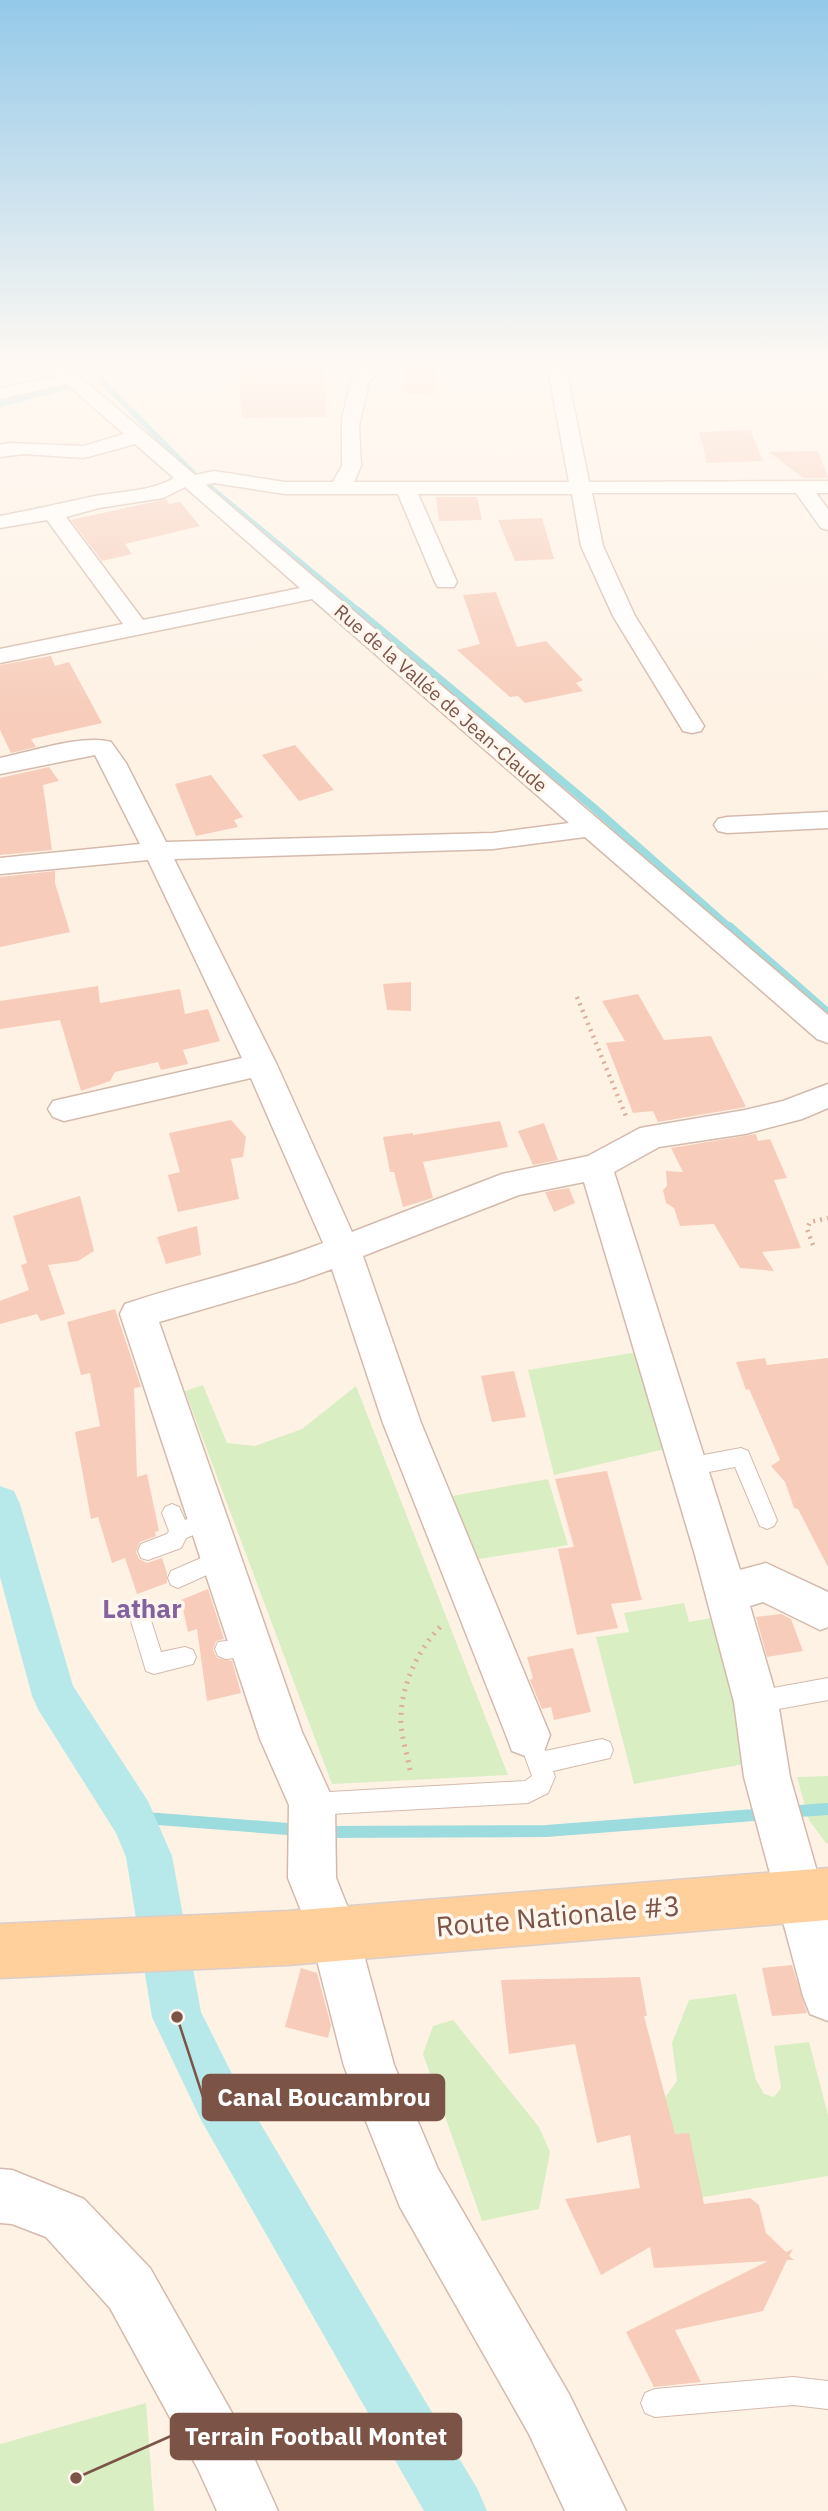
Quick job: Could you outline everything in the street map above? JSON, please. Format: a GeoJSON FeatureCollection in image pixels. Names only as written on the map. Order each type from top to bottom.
{"type":"FeatureCollection","features":[{"type":"Feature","properties":{"kind":"main road","name":"Route Nationale #3"},"geometry":{"type":"LineString","coordinates":[[10,1951],[311,1936],[814,1895]]}},
{"type":"Feature","properties":{"kind":"street"},"geometry":{"type":"LineString","coordinates":[[0,522],[96,502],[163,492],[190,481]]}},
{"type":"Feature","properties":{"kind":"street","name":"Rue de la Vallée de Jean-Claude"},"geometry":{"type":"LineString","coordinates":[[194,481],[589,828],[828,1032]]}},
{"type":"Feature","properties":{"kind":"street"},"geometry":{"type":"LineString","coordinates":[[207,481],[285,488],[828,488]]}},
{"type":"Feature","properties":{"kind":"street"},"geometry":{"type":"LineString","coordinates":[[338,488],[346,481]]}},
{"type":"Feature","properties":{"kind":"street"},"geometry":{"type":"LineString","coordinates":[[580,481],[592,546],[624,616],[692,726]]}},
{"type":"Feature","properties":{"kind":"street"},"geometry":{"type":"LineString","coordinates":[[802,487],[828,524]]}},
{"type":"Feature","properties":{"kind":"street"},"geometry":{"type":"LineString","coordinates":[[405,488],[446,582]]}},
{"type":"Feature","properties":{"kind":"street"},"geometry":{"type":"LineString","coordinates":[[52,512],[138,628]]}},
{"type":"Feature","properties":{"kind":"street"},"geometry":{"type":"LineString","coordinates":[[0,656],[318,591]]}},
{"type":"Feature","properties":{"kind":"street"},"geometry":{"type":"LineString","coordinates":[[0,766],[102,747],[113,763],[261,1065],[343,1250],[401,1423],[534,1749]]}},
{"type":"Feature","properties":{"kind":"street"},"geometry":{"type":"LineString","coordinates":[[727,825],[828,820]]}},
{"type":"Feature","properties":{"kind":"street"},"geometry":{"type":"LineString","coordinates":[[0,866],[157,851],[493,841],[589,828]]}},
{"type":"Feature","properties":{"kind":"street"},"geometry":{"type":"LineString","coordinates":[[64,1109],[261,1065]]}},
{"type":"Feature","properties":{"kind":"street"},"geometry":{"type":"LineString","coordinates":[[596,2511],[549,2414],[419,2188],[369,2066],[351,2005],[311,1936],[312,1804],[238,1648],[222,1558],[187,1521],[138,1314],[205,1292],[296,1268],[514,1183],[596,1167],[652,1136],[745,1122],[791,1111],[828,1095]]}},
{"type":"Feature","properties":{"kind":"street"},"geometry":{"type":"LineString","coordinates":[[596,1167],[688,1467],[756,1702],[767,1777],[785,1843],[814,1895],[828,1996]]}},
{"type":"Feature","properties":{"kind":"street"},"geometry":{"type":"LineString","coordinates":[[725,1592],[766,1583],[820,1610]]}},
{"type":"Feature","properties":{"kind":"street"},"geometry":{"type":"LineString","coordinates":[[0,2196],[12,2197],[65,2218],[130,2288],[219,2448],[248,2511]]}},
{"type":"Feature","properties":{"kind":"lane"},"geometry":{"type":"LineString","coordinates":[[688,1467],[741,1457],[767,1520]]}},
{"type":"Feature","properties":{"kind":"lane"},"geometry":{"type":"LineString","coordinates":[[148,1551],[174,1541],[187,1521]]}},
{"type":"Feature","properties":{"kind":"lane"},"geometry":{"type":"LineString","coordinates":[[178,1578],[222,1558]]}},
{"type":"Feature","properties":{"kind":"lane"},"geometry":{"type":"LineString","coordinates":[[142,1621],[154,1664],[185,1657]]}},
{"type":"Feature","properties":{"kind":"lane"},"geometry":{"type":"LineString","coordinates":[[756,1702],[828,1689]]}},
{"type":"Feature","properties":{"kind":"lane"},"geometry":{"type":"LineString","coordinates":[[312,1804],[528,1792],[540,1784],[544,1777],[534,1749],[602,1750]]}},
{"type":"Feature","properties":{"kind":"lane"},"geometry":{"type":"LineString","coordinates":[[655,2403],[793,2391],[828,2395]]}},
{"type":"Feature","properties":{"kind":"path"},"geometry":{"type":"LineString","coordinates":[[577,997],[638,1144]]}},
{"type":"Feature","properties":{"kind":"path"},"geometry":{"type":"LineString","coordinates":[[813,1245],[807,1229],[810,1222],[828,1218]]}},
{"type":"Feature","properties":{"kind":"path"},"geometry":{"type":"LineString","coordinates":[[414,1798],[401,1715],[415,1665],[423,1644],[435,1630],[452,1617],[476,1607]]}},
{"type":"Feature","properties":{"kind":"green space"},"geometry":{"type":"Polygon","coordinates":[[[638,1352],[665,1449],[554,1475],[528,1370],[638,1352]]]}},
{"type":"Feature","properties":{"kind":"green space"},"geometry":{"type":"Polygon","coordinates":[[[203,1385],[227,1443],[255,1446],[302,1429],[356,1386],[508,1775],[332,1784],[185,1391],[203,1385]]]}},
{"type":"Feature","properties":{"kind":"green space"},"geometry":{"type":"Polygon","coordinates":[[[548,1479],[568,1545],[479,1559],[452,1496],[548,1479]]]}},
{"type":"Feature","properties":{"kind":"green space"},"geometry":{"type":"Polygon","coordinates":[[[684,1603],[689,1622],[717,1617],[750,1763],[634,1784],[596,1637],[629,1632],[624,1613],[684,1603]]]}},
{"type":"Feature","properties":{"kind":"green space"},"geometry":{"type":"Polygon","coordinates":[[[828,1776],[826,1843],[809,1820],[797,1777],[828,1776]]]}},
{"type":"Feature","properties":{"kind":"green space"},"geometry":{"type":"Polygon","coordinates":[[[736,1994],[756,2080],[764,2094],[774,2097],[781,2088],[774,2046],[809,2042],[828,2115],[828,2176],[698,2198],[671,2148],[661,2103],[677,2081],[672,2043],[689,2000],[736,1994]]]}},
{"type":"Feature","properties":{"kind":"green space"},"geometry":{"type":"Polygon","coordinates":[[[453,2020],[539,2127],[550,2152],[539,2209],[482,2221],[423,2054],[433,2026],[453,2020]]]}},
{"type":"Feature","properties":{"kind":"green space"},"geometry":{"type":"Polygon","coordinates":[[[146,2403],[154,2511],[0,2511],[0,2444],[146,2403]]]}},
{"type":"Feature","properties":{"kind":"building"},"geometry":{"type":"Polygon","coordinates":[[[436,497],[477,497],[482,520],[439,521],[436,497]]]}},
{"type":"Feature","properties":{"kind":"building"},"geometry":{"type":"Polygon","coordinates":[[[166,499],[169,504],[180,502],[200,526],[125,544],[132,554],[102,561],[71,520],[166,499]]]}},
{"type":"Feature","properties":{"kind":"building"},"geometry":{"type":"Polygon","coordinates":[[[542,518],[554,559],[515,561],[498,520],[542,518]]]}},
{"type":"Feature","properties":{"kind":"building"},"geometry":{"type":"Polygon","coordinates":[[[496,592],[517,647],[546,641],[583,680],[576,683],[583,691],[525,703],[518,696],[510,697],[457,650],[480,644],[463,595],[496,592]]]}},
{"type":"Feature","properties":{"kind":"building"},"geometry":{"type":"Polygon","coordinates":[[[51,656],[55,666],[69,662],[102,723],[31,739],[36,747],[11,753],[0,730],[0,665],[51,656]]]}},
{"type":"Feature","properties":{"kind":"building"},"geometry":{"type":"Polygon","coordinates":[[[295,745],[334,790],[299,801],[262,755],[295,745]]]}},
{"type":"Feature","properties":{"kind":"building"},"geometry":{"type":"Polygon","coordinates":[[[49,767],[59,781],[43,785],[52,850],[0,855],[0,778],[49,767]]]}},
{"type":"Feature","properties":{"kind":"building"},"geometry":{"type":"Polygon","coordinates":[[[211,775],[243,817],[234,820],[238,827],[196,836],[175,784],[211,775]]]}},
{"type":"Feature","properties":{"kind":"building"},"geometry":{"type":"Polygon","coordinates":[[[55,871],[55,883],[70,932],[0,947],[0,877],[55,871]]]}},
{"type":"Feature","properties":{"kind":"building"},"geometry":{"type":"Polygon","coordinates":[[[411,982],[411,1011],[387,1010],[383,984],[411,982]]]}},
{"type":"Feature","properties":{"kind":"building"},"geometry":{"type":"Polygon","coordinates":[[[98,986],[100,1003],[180,989],[185,1014],[208,1009],[220,1041],[183,1050],[188,1064],[161,1070],[158,1062],[115,1072],[110,1081],[81,1091],[60,1020],[0,1029],[0,1001],[98,986]]]}},
{"type":"Feature","properties":{"kind":"building"},"geometry":{"type":"Polygon","coordinates":[[[638,994],[664,1040],[711,1036],[746,1107],[658,1122],[653,1111],[633,1113],[606,1043],[625,1041],[602,1001],[638,994]]]}},
{"type":"Feature","properties":{"kind":"building"},"geometry":{"type":"Polygon","coordinates":[[[231,1120],[246,1137],[243,1157],[231,1159],[239,1199],[178,1212],[168,1175],[180,1172],[169,1133],[231,1120]]]}},
{"type":"Feature","properties":{"kind":"building"},"geometry":{"type":"Polygon","coordinates":[[[500,1121],[508,1147],[423,1162],[433,1198],[403,1207],[394,1172],[390,1172],[383,1137],[500,1121]]]}},
{"type":"Feature","properties":{"kind":"building"},"geometry":{"type":"Polygon","coordinates":[[[544,1123],[558,1160],[533,1165],[518,1131],[544,1123]]]}},
{"type":"Feature","properties":{"kind":"building"},"geometry":{"type":"Polygon","coordinates":[[[756,1134],[758,1141],[770,1139],[787,1178],[774,1180],[801,1248],[762,1252],[774,1271],[740,1268],[714,1224],[680,1226],[674,1208],[666,1203],[663,1190],[667,1186],[666,1171],[683,1172],[671,1148],[756,1134]]]}},
{"type":"Feature","properties":{"kind":"building"},"geometry":{"type":"Polygon","coordinates":[[[569,1188],[575,1203],[554,1212],[545,1192],[569,1188]]]}},
{"type":"Feature","properties":{"kind":"building"},"geometry":{"type":"Polygon","coordinates":[[[80,1196],[94,1251],[78,1261],[48,1265],[65,1314],[41,1321],[37,1314],[0,1324],[0,1301],[29,1290],[21,1265],[27,1263],[13,1216],[80,1196]]]}},
{"type":"Feature","properties":{"kind":"building"},"geometry":{"type":"Polygon","coordinates":[[[197,1226],[201,1255],[166,1264],[157,1237],[197,1226]]]}},
{"type":"Feature","properties":{"kind":"building"},"geometry":{"type":"Polygon","coordinates":[[[115,1309],[141,1387],[134,1388],[137,1477],[147,1474],[159,1531],[155,1532],[156,1536],[140,1542],[136,1552],[139,1559],[147,1563],[162,1558],[167,1573],[167,1583],[137,1594],[125,1558],[112,1563],[98,1517],[91,1519],[75,1432],[100,1426],[90,1373],[81,1375],[67,1322],[115,1309]]]}},
{"type":"Feature","properties":{"kind":"building"},"geometry":{"type":"Polygon","coordinates":[[[765,1358],[767,1365],[828,1358],[828,1567],[798,1509],[794,1508],[785,1482],[771,1466],[780,1460],[749,1389],[746,1390],[736,1362],[765,1358]]]}},
{"type":"Feature","properties":{"kind":"building"},"geometry":{"type":"Polygon","coordinates":[[[514,1371],[526,1417],[492,1422],[481,1376],[514,1371]]]}},
{"type":"Feature","properties":{"kind":"building"},"geometry":{"type":"Polygon","coordinates":[[[607,1471],[642,1600],[611,1604],[618,1628],[577,1635],[558,1549],[574,1547],[555,1479],[607,1471]]]}},
{"type":"Feature","properties":{"kind":"building"},"geometry":{"type":"Polygon","coordinates":[[[208,1589],[224,1639],[216,1641],[213,1650],[217,1658],[232,1661],[241,1693],[207,1701],[197,1629],[188,1632],[181,1600],[208,1589]]]}},
{"type":"Feature","properties":{"kind":"building"},"geometry":{"type":"Polygon","coordinates":[[[781,1614],[791,1619],[803,1651],[767,1657],[756,1617],[781,1614]]]}},
{"type":"Feature","properties":{"kind":"building"},"geometry":{"type":"Polygon","coordinates":[[[573,1648],[591,1712],[554,1720],[551,1707],[542,1709],[530,1680],[533,1678],[527,1657],[573,1648]]]}},
{"type":"Feature","properties":{"kind":"building"},"geometry":{"type":"Polygon","coordinates":[[[792,1965],[807,2013],[772,2016],[762,1968],[792,1965]]]}},
{"type":"Feature","properties":{"kind":"building"},"geometry":{"type":"Polygon","coordinates":[[[301,1968],[317,1973],[331,2025],[328,2038],[285,2027],[301,1968]]]}},
{"type":"Feature","properties":{"kind":"building"},"geometry":{"type":"Polygon","coordinates":[[[640,1977],[647,2016],[644,2016],[675,2134],[689,2133],[704,2204],[750,2198],[759,2205],[766,2233],[786,2252],[793,2249],[789,2256],[794,2260],[787,2260],[763,2311],[675,2330],[701,2382],[654,2387],[626,2332],[768,2261],[654,2268],[650,2247],[601,2275],[565,2199],[640,2188],[630,2135],[597,2143],[575,2044],[509,2054],[501,1980],[640,1977]]]}},
{"type":"Feature","properties":{"kind":"waterway"},"geometry":{"type":"LineString","coordinates":[[203,481],[360,612]]}},
{"type":"Feature","properties":{"kind":"waterway"},"geometry":{"type":"LineString","coordinates":[[358,611],[593,807],[731,929]]}},
{"type":"Feature","properties":{"kind":"waterway"},"geometry":{"type":"LineString","coordinates":[[729,927],[828,1014]]}},
{"type":"Feature","properties":{"kind":"waterway"},"geometry":{"type":"LineString","coordinates":[[0,1504],[54,1696],[132,1817],[149,1856],[177,2017],[219,2102],[457,2511]]}},
{"type":"Feature","properties":{"kind":"waterway"},"geometry":{"type":"LineString","coordinates":[[785,1812],[828,1809]]}},
{"type":"Feature","properties":{"kind":"waterway"},"geometry":{"type":"LineString","coordinates":[[324,1832],[546,1831],[766,1814]]}},
{"type":"Feature","properties":{"kind":"waterway"},"geometry":{"type":"LineString","coordinates":[[132,1817],[301,1830]]}},
{"type":"Feature","properties":{"kind":"place","name":"Canal Boucambrou"},"geometry":{"type":"Point","coordinates":[177,2017]}},
{"type":"Feature","properties":{"kind":"place","name":"Terrain Football Montet"},"geometry":{"type":"Point","coordinates":[76,2478]}},
{"type":"Feature","properties":{"kind":"district","name":"Lathar"},"geometry":{"type":"Point","coordinates":[142,1609]}}]}
